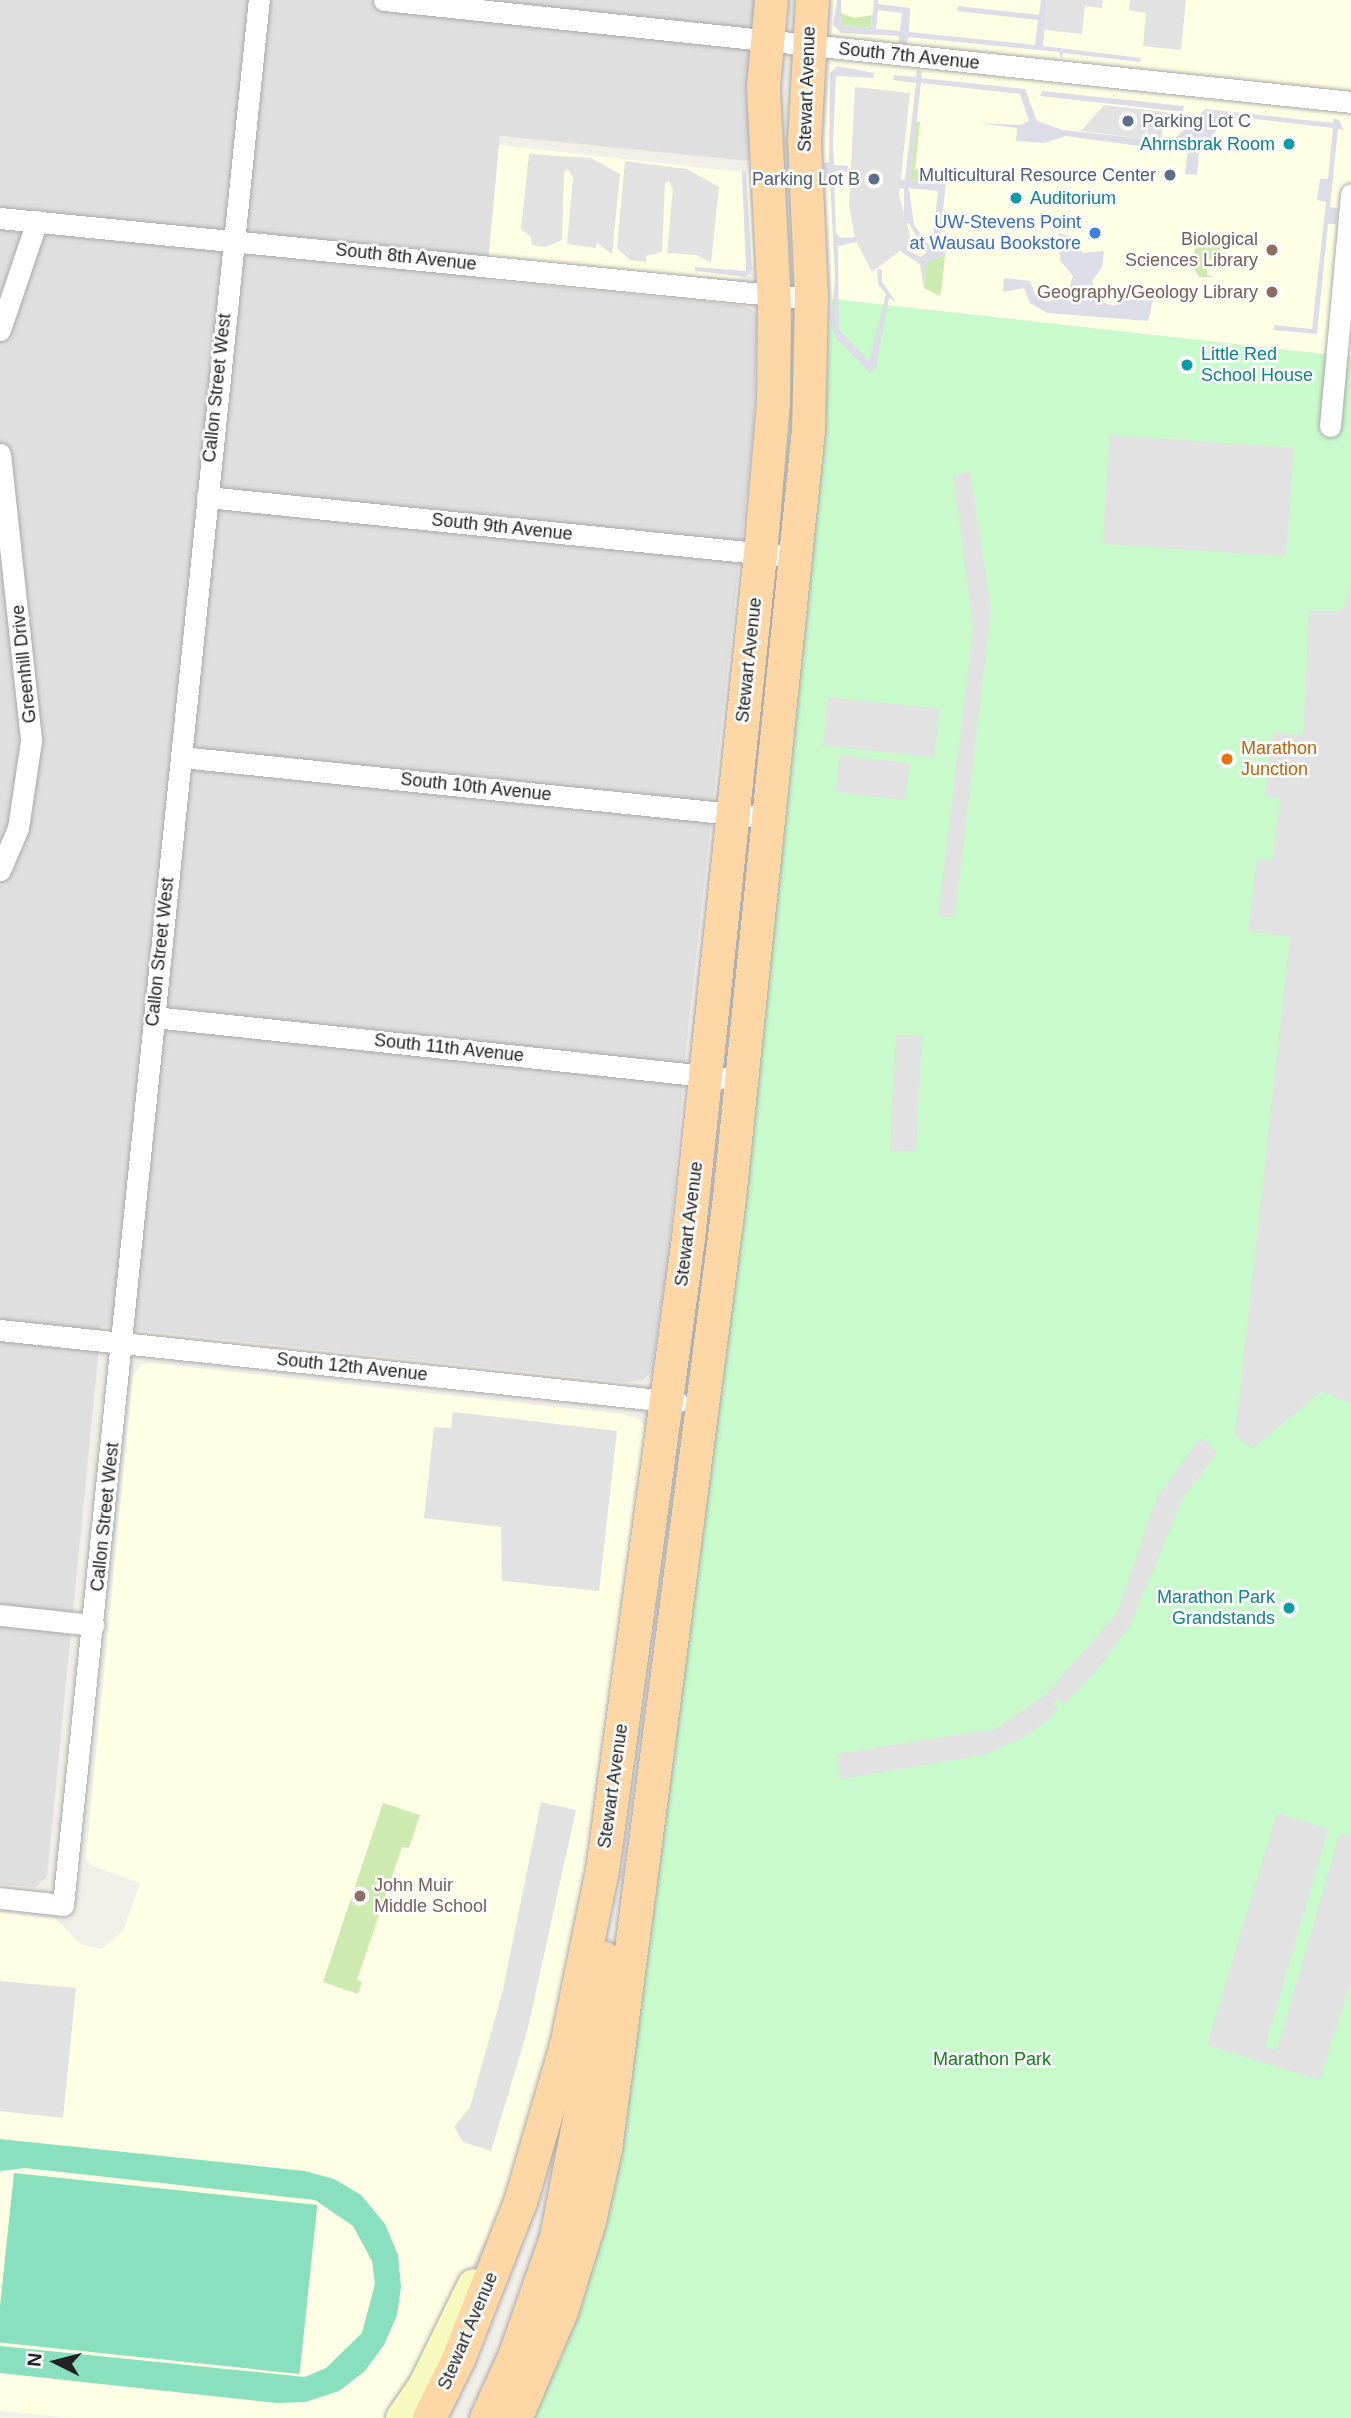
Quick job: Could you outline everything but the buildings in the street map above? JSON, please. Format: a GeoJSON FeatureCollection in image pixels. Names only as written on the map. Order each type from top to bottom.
{"type":"FeatureCollection","features":[{"type":"Feature","properties":{"kind":"main road","name":"Stewart Avenue"},"geometry":{"type":"LineString","coordinates":[[429,2418],[458,2359],[520,2202],[566,2045],[602,1870],[667,1401],[705,1076],[760,554],[773,403],[774,295],[764,169],[766,41],[771,0]]}},
{"type":"Feature","properties":{"kind":"main road","name":"Stewart Avenue"},"geometry":{"type":"LineString","coordinates":[[515,2418],[561,2311],[589,2221],[604,2149],[704,1404],[771,818],[809,419],[811,299],[804,141],[807,46],[812,0]]}},
{"type":"Feature","properties":{"kind":"main road"},"geometry":{"type":"LineString","coordinates":[[486,2418],[543,2281],[573,2163],[602,1988],[602,1870]]}},
{"type":"Feature","properties":{"kind":"main road"},"geometry":{"type":"LineString","coordinates":[[401,2418],[424,2384],[520,2202]]}},
{"type":"Feature","properties":{"kind":"street","name":"Callon Street West"},"geometry":{"type":"LineString","coordinates":[[0,1898],[63,1905],[123,1343],[259,0]]}},
{"type":"Feature","properties":{"kind":"street","name":"South 7th Avenue"},"geometry":{"type":"LineString","coordinates":[[384,0],[1351,102]]}},
{"type":"Feature","properties":{"kind":"street"},"geometry":{"type":"LineString","coordinates":[[1330,426],[1351,194]]}},
{"type":"Feature","properties":{"kind":"street","name":"South 8th Avenue"},"geometry":{"type":"LineString","coordinates":[[0,218],[811,299]]}},
{"type":"Feature","properties":{"kind":"street"},"geometry":{"type":"LineString","coordinates":[[0,330],[37,221]]}},
{"type":"Feature","properties":{"kind":"street","name":"Greenhill Drive"},"geometry":{"type":"LineString","coordinates":[[0,454],[32,741],[18,828],[0,870]]}},
{"type":"Feature","properties":{"kind":"street","name":"South 9th Avenue"},"geometry":{"type":"LineString","coordinates":[[207,497],[796,557]]}},
{"type":"Feature","properties":{"kind":"street","name":"South 10th Avenue"},"geometry":{"type":"LineString","coordinates":[[181,757],[771,818]]}},
{"type":"Feature","properties":{"kind":"street","name":"South 11th Avenue"},"geometry":{"type":"LineString","coordinates":[[154,1017],[743,1080]]}},
{"type":"Feature","properties":{"kind":"street","name":"South 12th Avenue"},"geometry":{"type":"LineString","coordinates":[[0,1330],[704,1404]]}},
{"type":"Feature","properties":{"kind":"street"},"geometry":{"type":"LineString","coordinates":[[0,1615],[93,1625]]}},
{"type":"Feature","properties":{"kind":"shaded area"},"geometry":{"type":"Polygon","coordinates":[[[0,0],[757,0],[749,161],[500,136],[486,280],[738,305],[752,309],[757,316],[753,435],[686,1050],[669,1249],[652,1371],[643,1380],[625,1382],[101,1326],[47,1877],[35,1887],[0,1884],[0,0]]]}},
{"type":"Feature","properties":{"kind":"shaded area"},"geometry":{"type":"Polygon","coordinates":[[[834,0],[1351,0],[1351,357],[832,299],[824,153],[834,0]]]}},
{"type":"Feature","properties":{"kind":"shaded area"},"geometry":{"type":"Polygon","coordinates":[[[837,0],[841,0],[842,25],[871,28],[874,0],[878,0],[878,4],[910,8],[909,32],[1035,45],[1038,20],[957,11],[958,6],[1039,15],[1041,0],[1047,0],[1043,46],[1141,58],[1140,62],[1063,53],[1061,59],[1059,52],[908,37],[907,44],[899,43],[899,36],[841,33],[833,25],[837,0]],[[878,10],[876,29],[900,31],[902,13],[878,10]]]}},
{"type":"Feature","properties":{"kind":"shaded area"},"geometry":{"type":"Polygon","coordinates":[[[1047,0],[1103,0],[1102,8],[1085,6],[1082,34],[1044,30],[1047,0]]]}},
{"type":"Feature","properties":{"kind":"shaded area"},"geometry":{"type":"Polygon","coordinates":[[[1130,0],[1186,0],[1181,50],[1143,46],[1146,13],[1129,10],[1130,0]]]}},
{"type":"Feature","properties":{"kind":"shaded area"},"geometry":{"type":"Polygon","coordinates":[[[837,66],[874,73],[873,78],[836,76],[833,143],[834,165],[848,166],[848,172],[834,172],[836,233],[841,238],[855,237],[856,242],[838,246],[839,330],[869,361],[886,294],[878,284],[877,269],[882,270],[882,282],[896,302],[889,298],[876,367],[870,373],[836,338],[831,324],[835,278],[830,179],[825,178],[824,163],[829,162],[830,73],[837,66]]]}},
{"type":"Feature","properties":{"kind":"shaded area"},"geometry":{"type":"Polygon","coordinates":[[[917,70],[922,71],[921,78],[1025,89],[1037,121],[1063,130],[1171,142],[1205,109],[1333,123],[1334,118],[1339,120],[1344,130],[1338,129],[1330,207],[1338,208],[1336,224],[1328,224],[1317,334],[1274,330],[1274,325],[1312,329],[1326,202],[1317,200],[1320,179],[1328,179],[1333,128],[1236,117],[1234,125],[1221,124],[1207,143],[1200,142],[1197,175],[1185,174],[1188,150],[1183,144],[1153,148],[1066,136],[1044,143],[1016,141],[1017,128],[978,123],[1021,125],[1029,121],[1020,94],[921,83],[910,180],[946,183],[939,246],[947,238],[945,255],[925,263],[924,288],[920,264],[900,251],[907,245],[907,250],[921,257],[926,253],[909,223],[904,224],[904,189],[900,188],[900,180],[905,180],[916,83],[893,80],[894,75],[916,77],[917,70]],[[909,188],[914,225],[932,249],[938,191],[909,188]]]}},
{"type":"Feature","properties":{"kind":"shaded area","name":"Parking Lot B"},"geometry":{"type":"Polygon","coordinates":[[[855,87],[910,93],[899,195],[912,242],[872,272],[855,239],[849,205],[855,87]]]}},
{"type":"Feature","properties":{"kind":"shaded area"},"geometry":{"type":"Polygon","coordinates":[[[1042,91],[1184,106],[1183,112],[1040,96],[1042,91]]]}},
{"type":"Feature","properties":{"kind":"shaded area","name":"Parking Lot C"},"geometry":{"type":"Polygon","coordinates":[[[1104,105],[1174,113],[1163,126],[1161,141],[1081,131],[1104,105]]]}},
{"type":"Feature","properties":{"kind":"shaded area"},"geometry":{"type":"Polygon","coordinates":[[[499,145],[749,173],[754,261],[751,272],[738,279],[489,256],[499,145]]]}},
{"type":"Feature","properties":{"kind":"shaded area"},"geometry":{"type":"Polygon","coordinates":[[[529,154],[591,158],[620,174],[612,254],[597,243],[596,248],[567,244],[573,178],[568,169],[564,172],[562,240],[546,247],[532,245],[531,237],[521,229],[529,154]]]}},
{"type":"Feature","properties":{"kind":"shaded area"},"geometry":{"type":"Polygon","coordinates":[[[625,161],[687,169],[719,187],[711,263],[697,255],[667,253],[673,189],[669,181],[665,183],[662,252],[646,256],[646,262],[630,260],[617,248],[625,161]]]}},
{"type":"Feature","properties":{"kind":"shaded area"},"geometry":{"type":"Polygon","coordinates":[[[742,172],[746,172],[752,270],[746,277],[695,271],[695,267],[746,271],[742,172]]]}},
{"type":"Feature","properties":{"kind":"shaded area"},"geometry":{"type":"Polygon","coordinates":[[[1059,233],[1076,238],[1082,253],[1104,251],[1102,267],[1092,281],[1097,300],[1113,306],[1124,300],[1153,300],[1148,321],[1047,313],[1030,303],[1024,288],[1003,292],[1004,278],[1030,281],[1035,295],[1046,302],[1067,296],[1073,276],[1060,260],[1059,233]]]}},
{"type":"Feature","properties":{"kind":"shaded area"},"geometry":{"type":"Polygon","coordinates":[[[1110,435],[1294,448],[1286,557],[1102,544],[1110,435]]]}},
{"type":"Feature","properties":{"kind":"shaded area"},"geometry":{"type":"Polygon","coordinates":[[[970,471],[991,609],[955,917],[938,916],[973,628],[953,475],[970,471]]]}},
{"type":"Feature","properties":{"kind":"shaded area"},"geometry":{"type":"Polygon","coordinates":[[[1351,584],[1351,1403],[1322,1391],[1252,1449],[1235,1435],[1290,937],[1248,931],[1257,859],[1272,861],[1280,798],[1265,796],[1273,732],[1303,735],[1309,611],[1342,611],[1351,584]]]}},
{"type":"Feature","properties":{"kind":"shaded area"},"geometry":{"type":"Polygon","coordinates":[[[828,697],[939,709],[934,757],[823,746],[828,697]]]}},
{"type":"Feature","properties":{"kind":"shaded area"},"geometry":{"type":"Polygon","coordinates":[[[840,755],[909,764],[905,800],[835,792],[840,755]]]}},
{"type":"Feature","properties":{"kind":"shaded area"},"geometry":{"type":"Polygon","coordinates":[[[896,1035],[922,1036],[916,1152],[890,1150],[896,1035]]]}},
{"type":"Feature","properties":{"kind":"shaded area","name":"John Muir Middle School"},"geometry":{"type":"Polygon","coordinates":[[[142,1364],[621,1414],[639,1419],[646,1428],[590,1864],[562,2009],[509,2195],[392,2418],[72,2418],[0,2411],[0,1912],[56,1919],[80,1944],[101,1949],[123,1931],[140,1883],[90,1865],[86,1857],[133,1375],[142,1364]]]}},
{"type":"Feature","properties":{"kind":"shaded area"},"geometry":{"type":"Polygon","coordinates":[[[453,1412],[617,1431],[599,1591],[502,1581],[501,1527],[424,1518],[434,1427],[451,1428],[453,1412]]]}},
{"type":"Feature","properties":{"kind":"shaded area"},"geometry":{"type":"Polygon","coordinates":[[[1201,1437],[1217,1453],[1182,1499],[1129,1628],[1089,1679],[1063,1705],[1058,1699],[1053,1703],[1058,1709],[1047,1721],[1028,1735],[984,1755],[841,1779],[836,1754],[995,1729],[1046,1694],[1117,1613],[1157,1497],[1201,1437]]]}},
{"type":"Feature","properties":{"kind":"shaded area"},"geometry":{"type":"Polygon","coordinates":[[[541,1802],[576,1810],[527,2032],[491,2151],[463,2142],[454,2127],[470,2107],[503,1990],[541,1802]]]}},
{"type":"Feature","properties":{"kind":"shaded area"},"geometry":{"type":"Polygon","coordinates":[[[1277,1813],[1328,1829],[1265,2047],[1277,2050],[1340,1833],[1351,1838],[1351,1982],[1319,2080],[1207,2045],[1277,1813]]]}},
{"type":"Feature","properties":{"kind":"shaded area"},"geometry":{"type":"Polygon","coordinates":[[[0,1981],[76,1988],[63,2118],[0,2111],[0,1981]]]}},
{"type":"Feature","properties":{"kind":"green space"},"geometry":{"type":"Polygon","coordinates":[[[840,13],[854,18],[872,15],[871,28],[842,25],[840,13]]]}},
{"type":"Feature","properties":{"kind":"green space"},"geometry":{"type":"Polygon","coordinates":[[[916,122],[920,122],[915,169],[947,173],[946,183],[910,180],[916,122]]]}},
{"type":"Feature","properties":{"kind":"green space"},"geometry":{"type":"Polygon","coordinates":[[[1213,241],[1224,247],[1221,256],[1206,262],[1207,275],[1214,277],[1199,277],[1193,267],[1195,249],[1213,241]]]}},
{"type":"Feature","properties":{"kind":"green space"},"geometry":{"type":"Polygon","coordinates":[[[945,255],[940,296],[924,288],[925,263],[945,255]]]}},
{"type":"Feature","properties":{"kind":"green space","name":"Marathon Park"},"geometry":{"type":"Polygon","coordinates":[[[832,299],[1351,357],[1351,2418],[535,2418],[580,2301],[623,2116],[726,1355],[822,442],[832,299]]]}},
{"type":"Feature","properties":{"kind":"green space"},"geometry":{"type":"Polygon","coordinates":[[[383,1803],[420,1815],[409,1848],[402,1847],[357,1980],[362,1982],[358,1994],[323,1982],[383,1803]]]}},
{"type":"Feature","properties":{"kind":"green space"},"geometry":{"type":"Polygon","coordinates":[[[0,2139],[305,2171],[334,2179],[361,2195],[385,2224],[398,2255],[401,2287],[397,2315],[384,2345],[365,2371],[339,2391],[305,2402],[276,2403],[0,2373],[0,2346],[305,2377],[326,2368],[362,2333],[375,2284],[372,2261],[353,2226],[315,2200],[25,2168],[0,2171],[0,2139]]]}},
{"type":"Feature","properties":{"kind":"green space"},"geometry":{"type":"Polygon","coordinates":[[[14,2173],[317,2205],[300,2374],[0,2342],[0,2306],[14,2173]]]}},
{"type":"Feature","properties":{"kind":"place","name":"Parking Lot C"},"geometry":{"type":"Point","coordinates":[1128,121]}},
{"type":"Feature","properties":{"kind":"place","name":"Ahrnsbrak Room"},"geometry":{"type":"Point","coordinates":[1289,144]}},
{"type":"Feature","properties":{"kind":"place","name":"Multicultural Resource Center"},"geometry":{"type":"Point","coordinates":[1170,175]}},
{"type":"Feature","properties":{"kind":"place","name":"Parking Lot B"},"geometry":{"type":"Point","coordinates":[874,179]}},
{"type":"Feature","properties":{"kind":"place","name":"Auditorium"},"geometry":{"type":"Point","coordinates":[1016,198]}},
{"type":"Feature","properties":{"kind":"place","name":"UW-Stevens Point at Wausau Bookstore"},"geometry":{"type":"Point","coordinates":[1095,233]}},
{"type":"Feature","properties":{"kind":"place","name":"Biological Sciences Library"},"geometry":{"type":"Point","coordinates":[1272,250]}},
{"type":"Feature","properties":{"kind":"place","name":"Geography/Geology Library"},"geometry":{"type":"Point","coordinates":[1272,292]}},
{"type":"Feature","properties":{"kind":"place","name":"Little Red School House"},"geometry":{"type":"Point","coordinates":[1187,365]}},
{"type":"Feature","properties":{"kind":"place","name":"Marathon Junction"},"geometry":{"type":"Point","coordinates":[1227,759]}},
{"type":"Feature","properties":{"kind":"place","name":"Marathon Park Grandstands"},"geometry":{"type":"Point","coordinates":[1289,1608]}},
{"type":"Feature","properties":{"kind":"place","name":"John Muir Middle School"},"geometry":{"type":"Point","coordinates":[360,1896]}}]}
